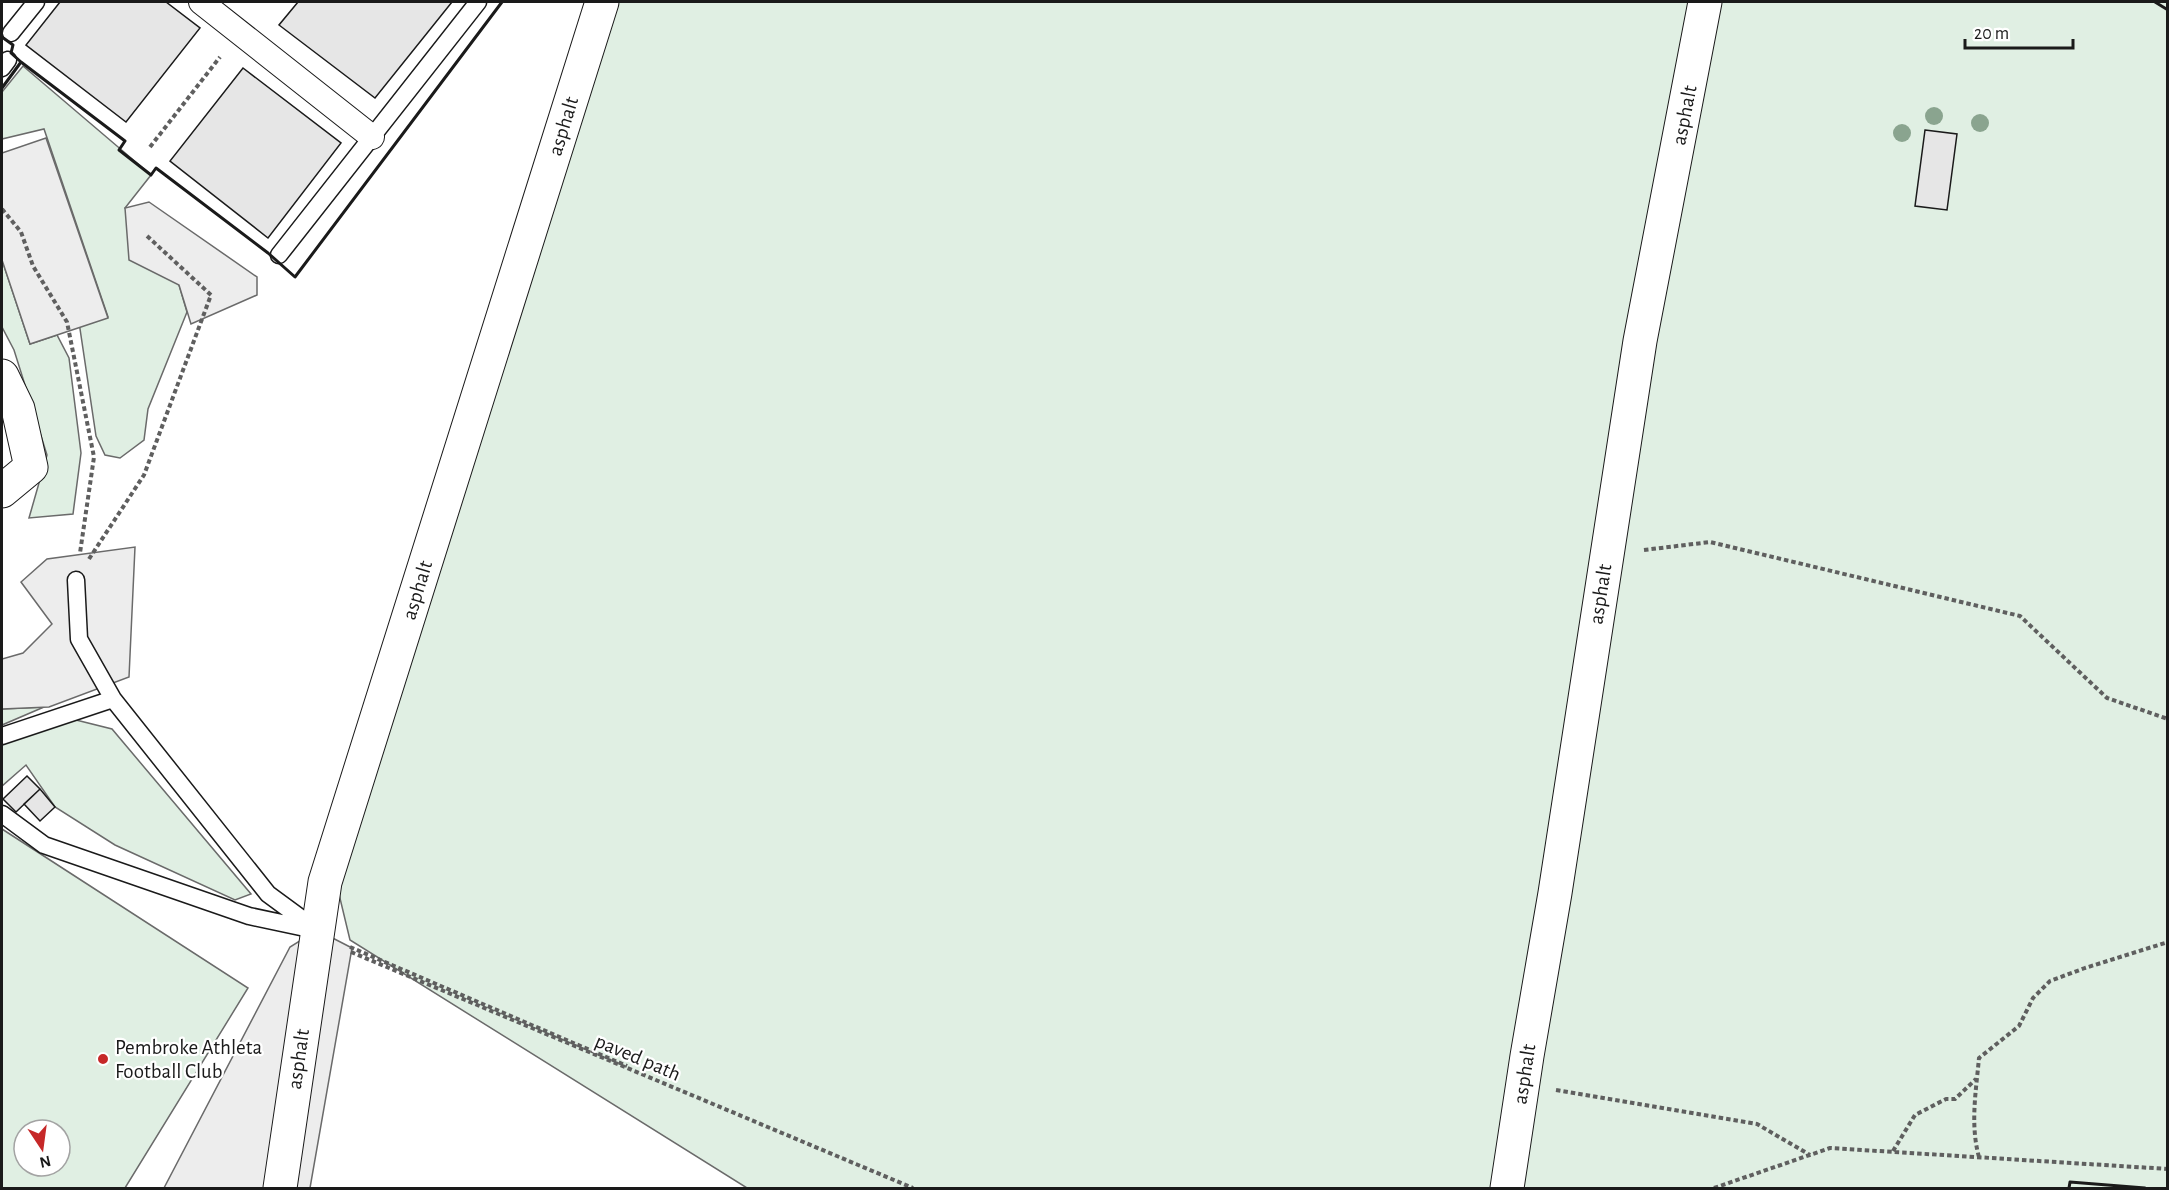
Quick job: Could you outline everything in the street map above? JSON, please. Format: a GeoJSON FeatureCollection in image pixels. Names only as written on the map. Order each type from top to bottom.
{"type":"FeatureCollection","features":[{"type":"Feature","properties":{"kind":"street"},"geometry":{"type":"LineString","coordinates":[[201,2],[372,137]]}},
{"type":"Feature","properties":{"kind":"street","name":"asphalt"},"geometry":{"type":"LineString","coordinates":[[280,1188],[325,882],[602,2]]}},
{"type":"Feature","properties":{"kind":"street","name":"asphalt"},"geometry":{"type":"LineString","coordinates":[[1507,1188],[1556,893],[1640,340],[1705,2]]}},
{"type":"Feature","properties":{"kind":"street"},"geometry":{"type":"LineString","coordinates":[[2,376],[18,409],[31,467],[2,491]]}},
{"type":"Feature","properties":{"kind":"lane"},"geometry":{"type":"LineString","coordinates":[[11,33],[36,2]]}},
{"type":"Feature","properties":{"kind":"lane"},"geometry":{"type":"LineString","coordinates":[[279,255],[478,2]]}},
{"type":"Feature","properties":{"kind":"lane"},"geometry":{"type":"LineString","coordinates":[[76,580],[79,639],[113,699],[268,894],[317,930]]}},
{"type":"Feature","properties":{"kind":"lane"},"geometry":{"type":"LineString","coordinates":[[2,736],[113,699]]}},
{"type":"Feature","properties":{"kind":"lane"},"geometry":{"type":"LineString","coordinates":[[2,814],[44,844],[249,916],[317,930]]}},
{"type":"Feature","properties":{"kind":"path"},"geometry":{"type":"LineString","coordinates":[[150,147],[240,32]]}},
{"type":"Feature","properties":{"kind":"path"},"geometry":{"type":"LineString","coordinates":[[2,209],[21,232],[33,266],[67,322],[94,457],[76,580]]}},
{"type":"Feature","properties":{"kind":"path"},"geometry":{"type":"LineString","coordinates":[[76,580],[144,475],[211,295],[146,236]]}},
{"type":"Feature","properties":{"kind":"path"},"geometry":{"type":"LineString","coordinates":[[1606,554],[1710,542],[2020,616],[2107,698],[2168,719]]}},
{"type":"Feature","properties":{"kind":"path"},"geometry":{"type":"LineString","coordinates":[[317,930],[352,948],[913,1188]]}},
{"type":"Feature","properties":{"kind":"path"},"geometry":{"type":"LineString","coordinates":[[1979,1157],[1974,1141],[1979,1058],[2019,1026],[2033,998],[2050,981],[2168,942]]}},
{"type":"Feature","properties":{"kind":"path","name":"paved path"},"geometry":{"type":"LineString","coordinates":[[351,952],[913,1188]]}},
{"type":"Feature","properties":{"kind":"path"},"geometry":{"type":"LineString","coordinates":[[1893,1150],[1915,1115],[1946,1099],[1955,1099],[1977,1079]]}},
{"type":"Feature","properties":{"kind":"path"},"geometry":{"type":"LineString","coordinates":[[1523,1084],[1757,1124],[1810,1155]]}},
{"type":"Feature","properties":{"kind":"path"},"geometry":{"type":"LineString","coordinates":[[1714,1188],[1830,1148],[1893,1150],[2168,1169]]}},
{"type":"Feature","properties":{"kind":"green space"},"geometry":{"type":"Polygon","coordinates":[[[616,2],[2167,2],[2167,1188],[747,1188],[350,940],[338,890],[616,2]]]}},
{"type":"Feature","properties":{"kind":"green space"},"geometry":{"type":"Polygon","coordinates":[[[23,66],[151,175],[125,208],[179,285],[187,312],[148,409],[144,440],[120,458],[105,455],[96,436],[79,322],[108,317],[44,129],[2,139],[2,92],[23,66]]]}},
{"type":"Feature","properties":{"kind":"green space"},"geometry":{"type":"Polygon","coordinates":[[[2,260],[30,344],[57,335],[69,358],[81,453],[73,514],[29,518],[47,455],[14,350],[2,327],[2,260]]]}},
{"type":"Feature","properties":{"kind":"green space"},"geometry":{"type":"Polygon","coordinates":[[[44,707],[2,725],[2,709],[44,707]]]}},
{"type":"Feature","properties":{"kind":"green space"},"geometry":{"type":"Polygon","coordinates":[[[72,719],[112,729],[251,894],[235,900],[115,845],[55,807],[26,765],[2,786],[2,743],[72,719]]]}},
{"type":"Feature","properties":{"kind":"green space","name":"Pembroke Athleta Football Club"},"geometry":{"type":"Polygon","coordinates":[[[2,829],[248,988],[125,1188],[2,1188],[2,829]]]}},
{"type":"Feature","properties":{"kind":"shaded area"},"geometry":{"type":"Polygon","coordinates":[[[46,138],[108,318],[30,344],[2,260],[2,153],[46,138]]]}},
{"type":"Feature","properties":{"kind":"shaded area"},"geometry":{"type":"Polygon","coordinates":[[[149,202],[257,277],[257,295],[191,324],[179,285],[129,260],[125,208],[149,202]]]}},
{"type":"Feature","properties":{"kind":"shaded area"},"geometry":{"type":"Polygon","coordinates":[[[135,547],[129,677],[49,707],[2,709],[2,659],[23,653],[52,624],[21,582],[47,559],[135,547]]]}},
{"type":"Feature","properties":{"kind":"shaded area"},"geometry":{"type":"Polygon","coordinates":[[[317,930],[352,948],[310,1188],[164,1188],[290,947],[317,930]]]}},
{"type":"Feature","properties":{"kind":"building"},"geometry":{"type":"Polygon","coordinates":[[[60,2],[166,2],[200,28],[126,122],[26,45],[60,2]]]}},
{"type":"Feature","properties":{"kind":"building"},"geometry":{"type":"Polygon","coordinates":[[[298,2],[452,2],[375,98],[279,25],[298,2]]]}},
{"type":"Feature","properties":{"kind":"building"},"geometry":{"type":"Polygon","coordinates":[[[243,68],[341,143],[268,238],[170,161],[243,68]]]}},
{"type":"Feature","properties":{"kind":"building"},"geometry":{"type":"Polygon","coordinates":[[[1925,130],[1957,134],[1947,210],[1915,206],[1925,130]]]}},
{"type":"Feature","properties":{"kind":"building"},"geometry":{"type":"Polygon","coordinates":[[[27,776],[40,789],[16,812],[3,799],[27,776]]]}},
{"type":"Feature","properties":{"kind":"building"},"geometry":{"type":"Polygon","coordinates":[[[40,789],[55,807],[40,821],[24,804],[40,789]]]}},
{"type":"Feature","properties":{"kind":"wall"},"geometry":{"type":"LineString","coordinates":[[2,88],[21,62],[125,141],[119,150],[151,175],[156,168],[268,253],[295,277],[502,2]]}},
{"type":"Feature","properties":{"kind":"wall"},"geometry":{"type":"LineString","coordinates":[[2155,2],[2168,10]]}},
{"type":"Feature","properties":{"kind":"wall"},"geometry":{"type":"LineString","coordinates":[[2,37],[13,45],[11,53],[21,62]]}},
{"type":"Feature","properties":{"kind":"wall"},"geometry":{"type":"LineString","coordinates":[[2069,1188],[2070,1182],[2145,1188]]}},
{"type":"Feature","properties":{"kind":"place","name":"Pembroke Athleta Football Club"},"geometry":{"type":"Point","coordinates":[103,1059]}}]}
